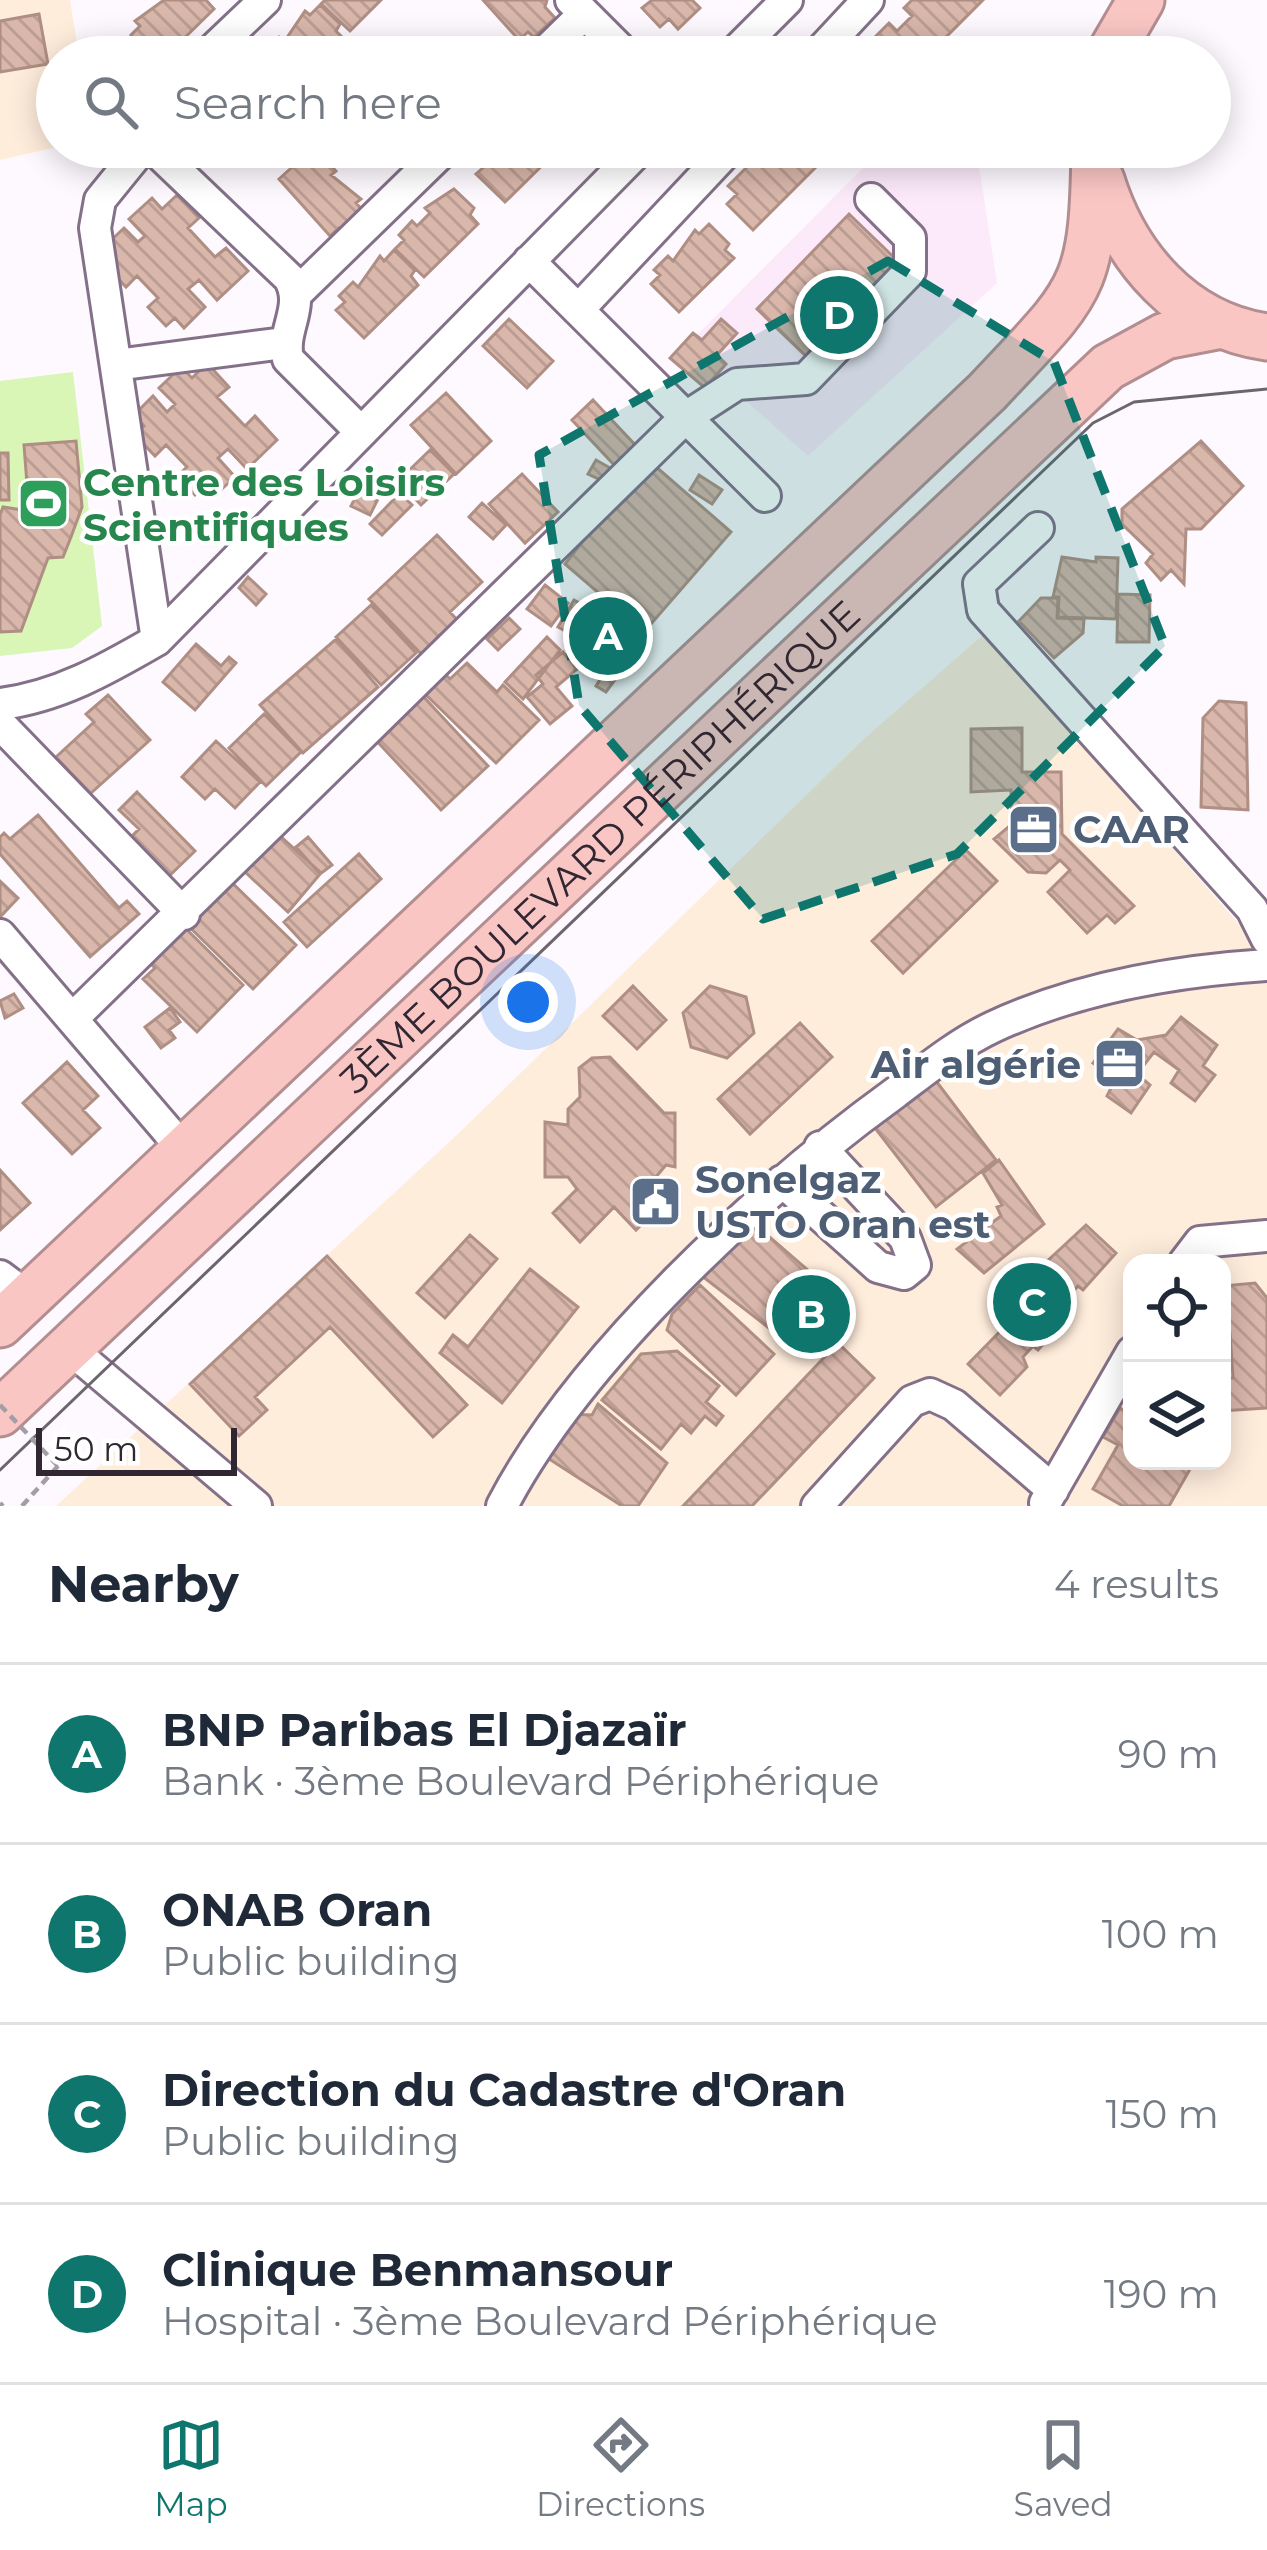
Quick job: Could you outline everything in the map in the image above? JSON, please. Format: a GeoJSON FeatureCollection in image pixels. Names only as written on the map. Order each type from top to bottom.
{"type":"FeatureCollection","features":[{"type":"Feature","properties":{"kind":"highway"},"geometry":{"type":"LineString","coordinates":[[1120,36],[1141,0]]}},
{"type":"Feature","properties":{"kind":"highway","name":"3ÈME BOULEVARD PÉRIPHÉRIQUE"},"geometry":{"type":"LineString","coordinates":[[9,1299],[184,1150],[987,392],[1071,302],[1090,261],[1094,168]]}},
{"type":"Feature","properties":{"kind":"highway"},"geometry":{"type":"LineString","coordinates":[[1099,168],[1118,227],[1145,268],[1180,301],[1222,325],[1267,338]]}},
{"type":"Feature","properties":{"kind":"highway","name":"3ÈME BOULEVARD PÉRIPHÉRIQUE"},"geometry":{"type":"LineString","coordinates":[[0,1409],[1108,367],[1166,336],[1222,325]]}},
{"type":"Feature","properties":{"kind":"street"},"geometry":{"type":"LineString","coordinates":[[227,36],[265,0]]}},
{"type":"Feature","properties":{"kind":"street"},"geometry":{"type":"LineString","coordinates":[[751,36],[787,0]]}},
{"type":"Feature","properties":{"kind":"street"},"geometry":{"type":"LineString","coordinates":[[835,36],[868,0]]}},
{"type":"Feature","properties":{"kind":"street"},"geometry":{"type":"LineString","coordinates":[[1113,36],[1122,0]]}},
{"type":"Feature","properties":{"kind":"street"},"geometry":{"type":"LineString","coordinates":[[556,36],[578,7],[607,36]]}},
{"type":"Feature","properties":{"kind":"street"},"geometry":{"type":"LineString","coordinates":[[126,168],[100,200],[95,227],[157,640]]}},
{"type":"Feature","properties":{"kind":"street"},"geometry":{"type":"LineString","coordinates":[[174,168],[290,278],[296,294]]}},
{"type":"Feature","properties":{"kind":"street"},"geometry":{"type":"LineString","coordinates":[[362,432],[298,371],[284,343],[296,294],[426,168]]}},
{"type":"Feature","properties":{"kind":"street"},"geometry":{"type":"LineString","coordinates":[[0,704],[30,700],[94,676],[157,640],[621,168]]}},
{"type":"Feature","properties":{"kind":"street"},"geometry":{"type":"LineString","coordinates":[[578,310],[711,168]]}},
{"type":"Feature","properties":{"kind":"street"},"geometry":{"type":"LineString","coordinates":[[72,1019],[686,417],[737,384],[806,379],[910,271],[910,238],[872,200]]}},
{"type":"Feature","properties":{"kind":"street"},"geometry":{"type":"LineString","coordinates":[[529,261],[765,496]]}},
{"type":"Feature","properties":{"kind":"street"},"geometry":{"type":"LineString","coordinates":[[116,365],[284,343]]}},
{"type":"Feature","properties":{"kind":"street"},"geometry":{"type":"LineString","coordinates":[[1038,528],[979,584],[983,610],[1252,909],[1267,939]]}},
{"type":"Feature","properties":{"kind":"street"},"geometry":{"type":"LineString","coordinates":[[0,724],[184,914]]}},
{"type":"Feature","properties":{"kind":"street"},"geometry":{"type":"LineString","coordinates":[[0,935],[184,1150]]}},
{"type":"Feature","properties":{"kind":"street"},"geometry":{"type":"LineString","coordinates":[[502,1506],[520,1471],[610,1353],[820,1147],[945,1054],[1014,1018],[1181,971],[1267,965]]}},
{"type":"Feature","properties":{"kind":"street"},"geometry":{"type":"LineString","coordinates":[[782,1181],[878,1267],[904,1274],[915,1265],[904,1238],[820,1147]]}},
{"type":"Feature","properties":{"kind":"street"},"geometry":{"type":"LineString","coordinates":[[1191,1254],[1200,1242],[1267,1236]]}},
{"type":"Feature","properties":{"kind":"street"},"geometry":{"type":"LineString","coordinates":[[68,1346],[256,1506]]}},
{"type":"Feature","properties":{"kind":"street"},"geometry":{"type":"LineString","coordinates":[[817,1506],[913,1401],[930,1394],[954,1406],[1048,1498],[1126,1362]]}},
{"type":"Feature","properties":{"kind":"path"},"geometry":{"type":"LineString","coordinates":[[0,1409],[58,1466],[22,1506]]}},
{"type":"Feature","properties":{"kind":"highlighted area"},"geometry":{"type":"Polygon","coordinates":[[[888,261],[1054,362],[1165,646],[957,854],[763,919],[579,705],[539,455],[888,261]]]}},
{"type":"Feature","properties":{"kind":"shaded area"},"geometry":{"type":"Polygon","coordinates":[[[0,0],[70,0],[76,36],[36,36],[36,152],[0,160],[0,0]]]}},
{"type":"Feature","properties":{"kind":"shaded area"},"geometry":{"type":"Polygon","coordinates":[[[863,168],[979,168],[997,283],[808,456],[685,347],[863,168]]]}},
{"type":"Feature","properties":{"kind":"shaded area"},"geometry":{"type":"Polygon","coordinates":[[[984,634],[1267,956],[1267,1506],[56,1506],[460,1132],[865,738],[984,634]]]}},
{"type":"Feature","properties":{"kind":"green space","name":"Centre des Loisirs Scientifiques"},"geometry":{"type":"Polygon","coordinates":[[[73,372],[102,626],[72,648],[0,656],[0,381],[73,372]]]}},
{"type":"Feature","properties":{"kind":"building"},"geometry":{"type":"Polygon","coordinates":[[[164,0],[206,0],[214,9],[186,36],[132,36],[140,26],[135,21],[164,0]]]}},
{"type":"Feature","properties":{"kind":"building"},"geometry":{"type":"Polygon","coordinates":[[[325,0],[381,0],[350,31],[321,4],[325,0]]]}},
{"type":"Feature","properties":{"kind":"building"},"geometry":{"type":"Polygon","coordinates":[[[483,0],[547,0],[545,7],[555,18],[535,36],[528,32],[515,36],[483,0]]]}},
{"type":"Feature","properties":{"kind":"building"},"geometry":{"type":"Polygon","coordinates":[[[652,0],[692,0],[700,8],[678,29],[669,19],[660,27],[642,8],[652,0]]]}},
{"type":"Feature","properties":{"kind":"building"},"geometry":{"type":"Polygon","coordinates":[[[912,0],[983,0],[947,36],[876,36],[889,23],[897,31],[912,16],[904,8],[912,0]]]}},
{"type":"Feature","properties":{"kind":"building"},"geometry":{"type":"Polygon","coordinates":[[[320,5],[340,24],[336,31],[341,36],[288,36],[305,11],[310,15],[320,5]]]}},
{"type":"Feature","properties":{"kind":"building"},"geometry":{"type":"Polygon","coordinates":[[[39,14],[43,36],[36,36],[36,66],[0,72],[0,21],[39,14]]]}},
{"type":"Feature","properties":{"kind":"building"},"geometry":{"type":"Polygon","coordinates":[[[291,168],[333,168],[331,175],[361,199],[356,203],[366,214],[345,233],[339,228],[330,236],[279,179],[291,168]]]}},
{"type":"Feature","properties":{"kind":"building"},"geometry":{"type":"Polygon","coordinates":[[[483,168],[540,168],[505,202],[476,174],[483,168]]]}},
{"type":"Feature","properties":{"kind":"building"},"geometry":{"type":"Polygon","coordinates":[[[746,168],[815,168],[753,230],[727,204],[737,194],[728,186],[746,168]]]}},
{"type":"Feature","properties":{"kind":"building"},"geometry":{"type":"Polygon","coordinates":[[[454,189],[474,208],[470,215],[478,224],[424,277],[395,249],[404,240],[399,235],[412,221],[417,226],[430,213],[425,208],[454,189]]]}},
{"type":"Feature","properties":{"kind":"building"},"geometry":{"type":"Polygon","coordinates":[[[177,195],[199,218],[188,228],[215,257],[226,248],[248,271],[217,300],[199,280],[188,289],[205,307],[184,328],[175,318],[166,326],[148,307],[158,298],[137,276],[126,287],[106,266],[115,257],[105,246],[124,228],[138,242],[145,236],[129,219],[152,198],[162,209],[177,195]]]}},
{"type":"Feature","properties":{"kind":"building"},"geometry":{"type":"Polygon","coordinates":[[[849,214],[907,270],[814,364],[757,309],[849,214]]]}},
{"type":"Feature","properties":{"kind":"building"},"geometry":{"type":"Polygon","coordinates":[[[709,224],[729,244],[725,250],[734,258],[679,312],[651,284],[660,275],[654,270],[668,256],[673,261],[695,230],[699,234],[709,224]]]}},
{"type":"Feature","properties":{"kind":"building"},"geometry":{"type":"Polygon","coordinates":[[[394,250],[415,270],[411,276],[418,285],[364,338],[336,310],[345,302],[339,296],[353,282],[358,287],[380,256],[384,261],[394,250]]]}},
{"type":"Feature","properties":{"kind":"building"},"geometry":{"type":"Polygon","coordinates":[[[509,319],[553,361],[527,388],[483,346],[509,319]]]}},
{"type":"Feature","properties":{"kind":"building"},"geometry":{"type":"Polygon","coordinates":[[[721,319],[737,333],[717,355],[726,364],[705,388],[670,358],[693,333],[702,340],[721,319]]]}},
{"type":"Feature","properties":{"kind":"building"},"geometry":{"type":"Polygon","coordinates":[[[207,363],[229,387],[217,397],[245,426],[255,416],[277,440],[247,469],[228,449],[218,458],[235,477],[213,497],[204,487],[195,495],[177,476],[187,467],[166,445],[155,456],[135,435],[144,426],[134,415],[153,396],[167,412],[175,404],[159,388],[181,367],[192,378],[207,363]]]}},
{"type":"Feature","properties":{"kind":"building"},"geometry":{"type":"Polygon","coordinates":[[[446,393],[491,441],[456,474],[411,425],[446,393]]]}},
{"type":"Feature","properties":{"kind":"building"},"geometry":{"type":"Polygon","coordinates":[[[593,400],[639,449],[618,469],[572,420],[593,400]]]}},
{"type":"Feature","properties":{"kind":"building"},"geometry":{"type":"Polygon","coordinates":[[[76,441],[82,507],[71,537],[63,557],[48,558],[21,631],[0,632],[0,515],[3,507],[29,511],[24,445],[76,441]]]}},
{"type":"Feature","properties":{"kind":"building"},"geometry":{"type":"Polygon","coordinates":[[[1201,441],[1243,486],[1201,529],[1186,529],[1184,584],[1171,570],[1161,580],[1146,563],[1153,554],[1122,524],[1122,509],[1201,441]]]}},
{"type":"Feature","properties":{"kind":"building"},"geometry":{"type":"Polygon","coordinates":[[[430,450],[454,474],[421,505],[398,481],[430,450]]]}},
{"type":"Feature","properties":{"kind":"building"},"geometry":{"type":"Polygon","coordinates":[[[0,453],[8,453],[9,500],[0,500],[0,453]]]}},
{"type":"Feature","properties":{"kind":"building"},"geometry":{"type":"Polygon","coordinates":[[[647,459],[731,532],[644,632],[565,564],[647,459]]]}},
{"type":"Feature","properties":{"kind":"building"},"geometry":{"type":"Polygon","coordinates":[[[596,460],[612,469],[605,482],[588,474],[596,460]]]}},
{"type":"Feature","properties":{"kind":"building"},"geometry":{"type":"Polygon","coordinates":[[[522,474],[558,512],[525,543],[489,504],[522,474]]]}},
{"type":"Feature","properties":{"kind":"building"},"geometry":{"type":"Polygon","coordinates":[[[699,475],[722,490],[712,504],[690,490],[699,475]]]}},
{"type":"Feature","properties":{"kind":"building"},"geometry":{"type":"Polygon","coordinates":[[[362,484],[381,493],[370,515],[351,506],[362,484]]]}},
{"type":"Feature","properties":{"kind":"building"},"geometry":{"type":"Polygon","coordinates":[[[400,493],[412,505],[382,535],[370,524],[400,493]]]}},
{"type":"Feature","properties":{"kind":"building"},"geometry":{"type":"Polygon","coordinates":[[[482,503],[506,525],[493,539],[469,517],[482,503]]]}},
{"type":"Feature","properties":{"kind":"building"},"geometry":{"type":"Polygon","coordinates":[[[437,535],[482,582],[450,612],[460,623],[424,657],[369,599],[437,535]]]}},
{"type":"Feature","properties":{"kind":"building"},"geometry":{"type":"Polygon","coordinates":[[[1062,557],[1096,562],[1096,557],[1118,558],[1116,619],[1058,617],[1059,597],[1053,597],[1062,557]]]}},
{"type":"Feature","properties":{"kind":"building"},"geometry":{"type":"Polygon","coordinates":[[[248,577],[266,594],[256,605],[239,588],[248,577]]]}},
{"type":"Feature","properties":{"kind":"building"},"geometry":{"type":"Polygon","coordinates":[[[545,585],[568,603],[551,626],[527,609],[545,585]]]}},
{"type":"Feature","properties":{"kind":"building"},"geometry":{"type":"Polygon","coordinates":[[[1118,594],[1150,595],[1149,642],[1117,642],[1118,594]]]}},
{"type":"Feature","properties":{"kind":"building"},"geometry":{"type":"Polygon","coordinates":[[[1041,598],[1058,598],[1057,618],[1084,619],[1083,633],[1054,658],[1019,621],[1041,598]]]}},
{"type":"Feature","properties":{"kind":"building"},"geometry":{"type":"Polygon","coordinates":[[[574,600],[592,610],[576,637],[558,627],[574,600]]]}},
{"type":"Feature","properties":{"kind":"building"},"geometry":{"type":"Polygon","coordinates":[[[371,605],[416,653],[381,685],[336,637],[371,605]]]}},
{"type":"Feature","properties":{"kind":"building"},"geometry":{"type":"Polygon","coordinates":[[[609,612],[631,628],[607,659],[585,643],[609,612]]]}},
{"type":"Feature","properties":{"kind":"building"},"geometry":{"type":"Polygon","coordinates":[[[509,618],[520,629],[498,650],[487,639],[509,618]]]}},
{"type":"Feature","properties":{"kind":"building"},"geometry":{"type":"Polygon","coordinates":[[[547,637],[560,650],[523,699],[505,682],[547,637]]]}},
{"type":"Feature","properties":{"kind":"building"},"geometry":{"type":"Polygon","coordinates":[[[336,639],[378,687],[303,753],[260,705],[336,639]]]}},
{"type":"Feature","properties":{"kind":"building"},"geometry":{"type":"Polygon","coordinates":[[[196,644],[221,666],[229,657],[236,663],[195,710],[163,682],[196,644]]]}},
{"type":"Feature","properties":{"kind":"building"},"geometry":{"type":"Polygon","coordinates":[[[563,652],[577,669],[556,687],[572,706],[550,724],[527,697],[543,684],[536,675],[563,652]]]}},
{"type":"Feature","properties":{"kind":"building"},"geometry":{"type":"Polygon","coordinates":[[[467,663],[497,692],[503,685],[539,720],[496,763],[421,690],[441,670],[450,679],[467,663]]]}},
{"type":"Feature","properties":{"kind":"building"},"geometry":{"type":"Polygon","coordinates":[[[606,670],[617,677],[606,692],[596,686],[606,670]]]}},
{"type":"Feature","properties":{"kind":"building"},"geometry":{"type":"Polygon","coordinates":[[[420,693],[488,766],[441,810],[373,737],[420,693]]]}},
{"type":"Feature","properties":{"kind":"building"},"geometry":{"type":"Polygon","coordinates":[[[108,695],[150,740],[90,794],[56,757],[94,722],[86,714],[108,695]]]}},
{"type":"Feature","properties":{"kind":"building"},"geometry":{"type":"Polygon","coordinates":[[[1219,701],[1246,703],[1248,810],[1201,807],[1203,718],[1219,701]]]}},
{"type":"Feature","properties":{"kind":"building"},"geometry":{"type":"Polygon","coordinates":[[[264,714],[301,752],[266,786],[229,748],[264,714]]]}},
{"type":"Feature","properties":{"kind":"building","name":"CAAR"},"geometry":{"type":"Polygon","coordinates":[[[1022,728],[1022,772],[1061,772],[1062,834],[1134,906],[1115,923],[1107,915],[1087,933],[1048,892],[1070,870],[1060,860],[1046,873],[1028,872],[994,839],[1012,824],[1011,790],[971,792],[971,729],[1022,728]]]}},
{"type":"Feature","properties":{"kind":"building"},"geometry":{"type":"Polygon","coordinates":[[[216,741],[260,782],[235,808],[215,789],[205,799],[182,777],[216,741]]]}},
{"type":"Feature","properties":{"kind":"building"},"geometry":{"type":"Polygon","coordinates":[[[137,792],[195,851],[164,881],[125,843],[139,829],[119,810],[137,792]]]}},
{"type":"Feature","properties":{"kind":"building"},"geometry":{"type":"Polygon","coordinates":[[[38,815],[119,908],[127,901],[139,914],[90,957],[0,854],[0,837],[4,833],[10,839],[38,815]]]}},
{"type":"Feature","properties":{"kind":"building"},"geometry":{"type":"Polygon","coordinates":[[[278,834],[321,873],[288,912],[244,871],[278,834]]]}},
{"type":"Feature","properties":{"kind":"building"},"geometry":{"type":"Polygon","coordinates":[[[308,837],[332,865],[320,874],[296,847],[308,837]]]}},
{"type":"Feature","properties":{"kind":"building"},"geometry":{"type":"Polygon","coordinates":[[[966,850],[997,881],[903,973],[872,941],[966,850]]]}},
{"type":"Feature","properties":{"kind":"building"},"geometry":{"type":"Polygon","coordinates":[[[359,854],[381,879],[307,947],[284,922],[359,854]]]}},
{"type":"Feature","properties":{"kind":"building"},"geometry":{"type":"Polygon","coordinates":[[[220,871],[296,945],[253,989],[177,915],[220,871]]]}},
{"type":"Feature","properties":{"kind":"building"},"geometry":{"type":"Polygon","coordinates":[[[0,881],[18,898],[1,916],[0,915],[0,881]]]}},
{"type":"Feature","properties":{"kind":"building"},"geometry":{"type":"Polygon","coordinates":[[[176,919],[243,985],[197,1032],[143,979],[155,968],[141,955],[176,919]]]}},
{"type":"Feature","properties":{"kind":"building"},"geometry":{"type":"Polygon","coordinates":[[[633,986],[666,1020],[637,1049],[603,1016],[633,986]]]}},
{"type":"Feature","properties":{"kind":"building"},"geometry":{"type":"Polygon","coordinates":[[[710,986],[746,997],[754,1033],[727,1058],[691,1047],[683,1013],[710,986]]]}},
{"type":"Feature","properties":{"kind":"building"},"geometry":{"type":"Polygon","coordinates":[[[14,994],[23,1008],[5,1018],[0,1001],[14,994]]]}},
{"type":"Feature","properties":{"kind":"building"},"geometry":{"type":"Polygon","coordinates":[[[170,1008],[180,1022],[169,1030],[175,1038],[161,1048],[145,1027],[170,1008]]]}},
{"type":"Feature","properties":{"kind":"building","name":"Air algérie"},"geometry":{"type":"Polygon","coordinates":[[[1181,1017],[1217,1045],[1203,1066],[1215,1075],[1195,1101],[1171,1083],[1179,1070],[1154,1052],[1137,1074],[1150,1085],[1131,1113],[1107,1096],[1116,1078],[1093,1063],[1118,1029],[1137,1040],[1166,1035],[1181,1017]]]}},
{"type":"Feature","properties":{"kind":"building"},"geometry":{"type":"Polygon","coordinates":[[[800,1023],[832,1057],[750,1134],[718,1099],[800,1023]]]}},
{"type":"Feature","properties":{"kind":"building"},"geometry":{"type":"Polygon","coordinates":[[[610,1057],[664,1113],[675,1113],[675,1167],[666,1165],[655,1178],[671,1195],[636,1230],[614,1207],[580,1242],[553,1213],[577,1189],[568,1177],[545,1177],[545,1122],[568,1125],[568,1109],[580,1097],[579,1068],[592,1058],[610,1057]]]}},
{"type":"Feature","properties":{"kind":"building"},"geometry":{"type":"Polygon","coordinates":[[[67,1062],[98,1096],[83,1110],[100,1128],[72,1154],[23,1103],[67,1062]]]}},
{"type":"Feature","properties":{"kind":"building"},"geometry":{"type":"Polygon","coordinates":[[[936,1081],[996,1160],[936,1207],[875,1128],[936,1081]]]}},
{"type":"Feature","properties":{"kind":"building"},"geometry":{"type":"Polygon","coordinates":[[[999,1160],[1044,1224],[984,1273],[957,1249],[1001,1216],[997,1207],[1002,1205],[983,1173],[999,1160]]]}},
{"type":"Feature","properties":{"kind":"building"},"geometry":{"type":"Polygon","coordinates":[[[0,1170],[30,1203],[0,1230],[0,1170]]]}},
{"type":"Feature","properties":{"kind":"building"},"geometry":{"type":"Polygon","coordinates":[[[750,1220],[832,1291],[787,1342],[702,1276],[750,1220]]]}},
{"type":"Feature","properties":{"kind":"building"},"geometry":{"type":"Polygon","coordinates":[[[1086,1225],[1116,1253],[1083,1290],[1078,1286],[1061,1305],[1071,1313],[1038,1350],[1033,1346],[1023,1357],[1027,1367],[1000,1395],[968,1364],[1019,1312],[1024,1295],[1048,1270],[1043,1265],[1086,1225]]]}},
{"type":"Feature","properties":{"kind":"building"},"geometry":{"type":"Polygon","coordinates":[[[470,1235],[497,1259],[445,1318],[417,1293],[470,1235]]]}},
{"type":"Feature","properties":{"kind":"building"},"geometry":{"type":"Polygon","coordinates":[[[327,1256],[467,1405],[433,1437],[330,1327],[255,1397],[267,1410],[239,1436],[190,1384],[327,1256]]]}},
{"type":"Feature","properties":{"kind":"building"},"geometry":{"type":"Polygon","coordinates":[[[530,1269],[578,1307],[502,1403],[440,1353],[453,1335],[468,1347],[530,1269]]]}},
{"type":"Feature","properties":{"kind":"building"},"geometry":{"type":"Polygon","coordinates":[[[1255,1283],[1267,1298],[1267,1408],[1231,1410],[1231,1285],[1255,1283]]]}},
{"type":"Feature","properties":{"kind":"building"},"geometry":{"type":"Polygon","coordinates":[[[700,1285],[774,1354],[736,1395],[667,1330],[672,1314],[700,1285]]]}},
{"type":"Feature","properties":{"kind":"building"},"geometry":{"type":"Polygon","coordinates":[[[838,1343],[874,1378],[752,1506],[683,1506],[838,1343]]]}},
{"type":"Feature","properties":{"kind":"building"},"geometry":{"type":"Polygon","coordinates":[[[677,1351],[719,1386],[706,1402],[723,1416],[716,1425],[705,1416],[691,1433],[681,1424],[661,1449],[602,1400],[641,1354],[677,1351]]]}},
{"type":"Feature","properties":{"kind":"building"},"geometry":{"type":"Polygon","coordinates":[[[598,1404],[667,1463],[638,1506],[622,1506],[540,1453],[566,1414],[592,1415],[598,1404]]]}},
{"type":"Feature","properties":{"kind":"building"},"geometry":{"type":"Polygon","coordinates":[[[1120,1408],[1123,1470],[1190,1470],[1169,1506],[1123,1506],[1093,1489],[1118,1445],[1103,1437],[1120,1408]]]}},
{"type":"Feature","properties":{"kind":"tram line"},"geometry":{"type":"LineString","coordinates":[[0,1470],[1093,423],[1134,402],[1267,389]]}},
{"type":"Feature","properties":{"kind":"place","name":"Clinique Benmansour"},"geometry":{"type":"Point","coordinates":[839,315]}},
{"type":"Feature","properties":{"kind":"place","name":"Centre des Loisirs Scientifiques"},"geometry":{"type":"Point","coordinates":[44,504]}},
{"type":"Feature","properties":{"kind":"place","name":"BNP Paribas El Djazaïr"},"geometry":{"type":"Point","coordinates":[608,636]}},
{"type":"Feature","properties":{"kind":"place","name":"CAAR"},"geometry":{"type":"Point","coordinates":[1034,829]}},
{"type":"Feature","properties":{"kind":"place","name":"Air algérie"},"geometry":{"type":"Point","coordinates":[1120,1064]}},
{"type":"Feature","properties":{"kind":"place","name":"Sonelgaz USTO Oran est"},"geometry":{"type":"Point","coordinates":[656,1201]}},
{"type":"Feature","properties":{"kind":"place","name":"Direction du Cadastre d'Oran"},"geometry":{"type":"Point","coordinates":[1032,1302]}},
{"type":"Feature","properties":{"kind":"place","name":"ONAB Oran"},"geometry":{"type":"Point","coordinates":[811,1314]}}]}
